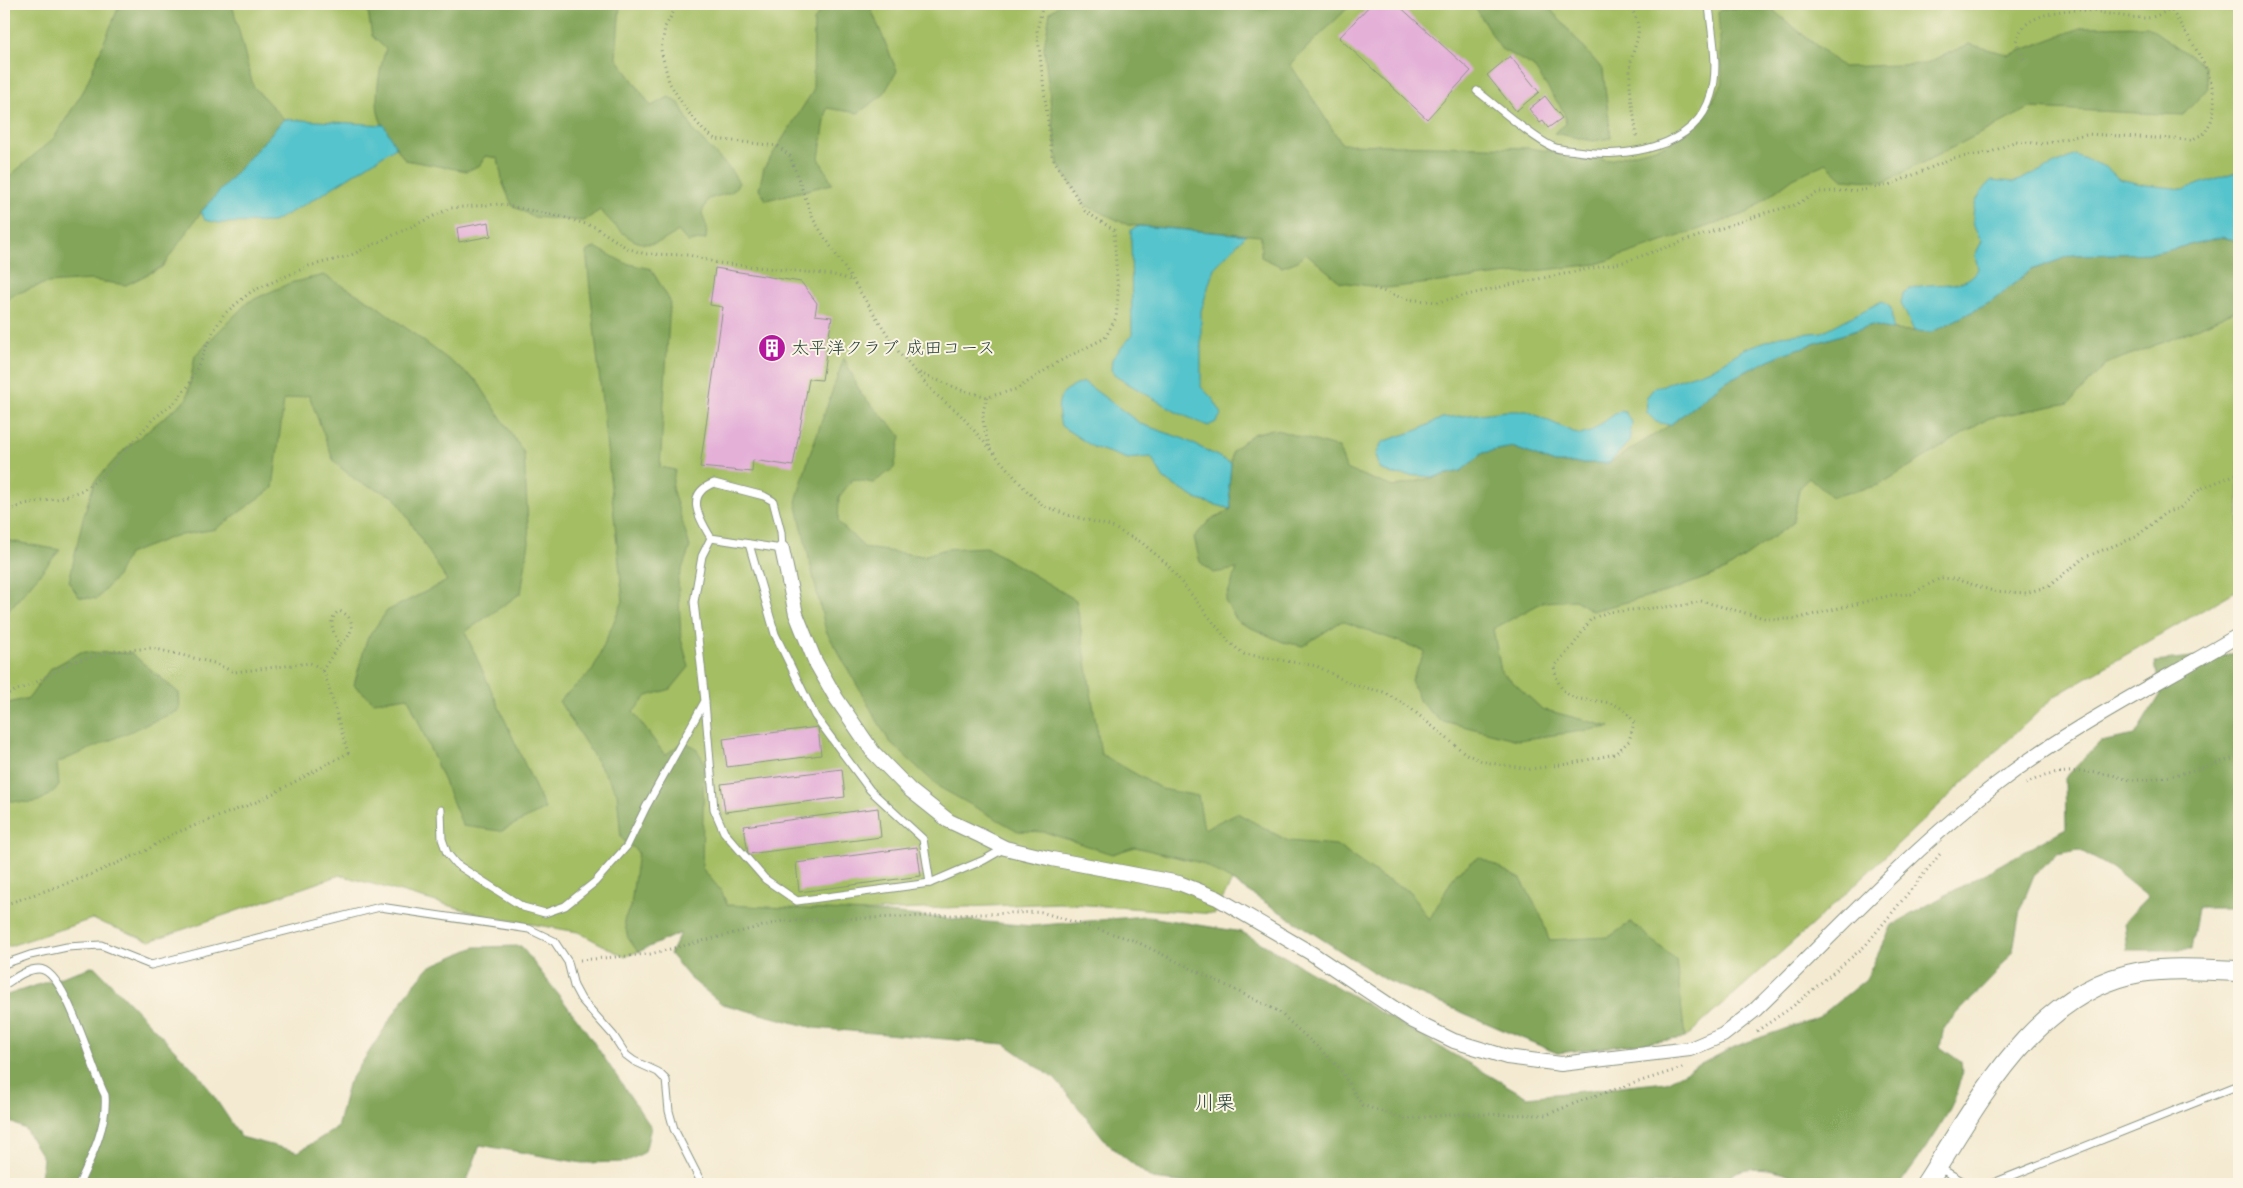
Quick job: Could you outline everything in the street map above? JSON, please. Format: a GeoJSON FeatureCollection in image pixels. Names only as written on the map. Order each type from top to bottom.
{"type":"FeatureCollection","features":[{"type":"Feature","properties":{"kind":"street"},"geometry":{"type":"LineString","coordinates":[[782,549],[796,614],[814,660],[836,698],[873,752],[910,790],[949,821],[1005,848],[1179,883],[1217,898],[1311,953],[1412,1021],[1454,1041],[1507,1057],[1561,1064],[1690,1049],[1723,1035],[1755,1010],[1949,822],[2000,782],[2076,731],[2239,635]]}},
{"type":"Feature","properties":{"kind":"street"},"geometry":{"type":"LineString","coordinates":[[1926,1184],[1995,1078],[2021,1044],[2064,1006],[2087,992],[2118,978],[2140,972],[2163,970],[2239,971]]}},
{"type":"Feature","properties":{"kind":"lane"},"geometry":{"type":"LineString","coordinates":[[1477,90],[1554,148],[1592,154],[1626,152],[1660,144],[1678,136],[1700,118],[1711,95],[1714,76],[1709,4]]}},
{"type":"Feature","properties":{"kind":"lane"},"geometry":{"type":"LineString","coordinates":[[714,483],[764,496],[773,501],[780,522],[782,549],[711,538],[695,503],[698,494],[705,486],[714,483]]}},
{"type":"Feature","properties":{"kind":"lane"},"geometry":{"type":"LineString","coordinates":[[711,538],[702,556],[694,602],[714,809],[724,832],[765,879],[798,901],[930,883],[984,860],[1005,848]]}},
{"type":"Feature","properties":{"kind":"lane"},"geometry":{"type":"LineString","coordinates":[[749,544],[775,634],[815,716],[870,790],[924,839],[930,883]]}},
{"type":"Feature","properties":{"kind":"lane"},"geometry":{"type":"LineString","coordinates":[[441,810],[442,839],[447,853],[456,864],[523,907],[545,913],[565,906],[595,882],[627,846],[705,701]]}},
{"type":"Feature","properties":{"kind":"lane"},"geometry":{"type":"LineString","coordinates":[[4,964],[30,955],[67,947],[101,946],[151,965],[380,907],[529,929],[554,941],[568,962],[574,986],[581,999],[613,1035],[626,1055],[634,1061],[658,1072],[666,1080],[669,1111],[674,1129],[702,1184]]}},
{"type":"Feature","properties":{"kind":"lane"},"geometry":{"type":"LineString","coordinates":[[4,985],[23,973],[39,969],[49,973],[62,988],[105,1095],[106,1110],[88,1164],[79,1184]]}},
{"type":"Feature","properties":{"kind":"lane"},"geometry":{"type":"LineString","coordinates":[[1991,1184],[2239,1085]]}},
{"type":"Feature","properties":{"kind":"lane"},"geometry":{"type":"LineString","coordinates":[[1938,1166],[1967,1184]]}},
{"type":"Feature","properties":{"kind":"path"},"geometry":{"type":"LineString","coordinates":[[678,4],[665,27],[662,50],[669,82],[685,108],[703,130],[715,138],[778,146],[790,156],[814,219],[900,354],[935,394],[959,413],[1025,489],[1042,505],[1068,515],[1110,526],[1141,542],[1167,564],[1229,642],[1244,654],[1316,666],[1351,684],[1383,692],[1409,707],[1466,754],[1484,762],[1530,769],[1568,764],[1615,754],[1629,741],[1634,723],[1629,713],[1614,702],[1576,699],[1564,690],[1555,677],[1554,666],[1572,648],[1591,619],[1608,612],[1687,605],[1701,601],[1768,619],[1795,618],[1892,595],[1911,594],[1941,578],[1955,579],[1993,591],[2026,593],[2049,586],[2085,557],[2136,537],[2165,512],[2180,508],[2200,489],[2239,473]]}},
{"type":"Feature","properties":{"kind":"path"},"geometry":{"type":"LineString","coordinates":[[915,371],[964,391],[988,397],[1017,388],[1058,362],[1106,338],[1116,318],[1118,296],[1114,230],[1086,210],[1052,158],[1037,30],[1043,4]]}},
{"type":"Feature","properties":{"kind":"path"},"geometry":{"type":"LineString","coordinates":[[1628,4],[1636,16],[1639,32],[1630,73],[1639,149]]}},
{"type":"Feature","properties":{"kind":"path"},"geometry":{"type":"LineString","coordinates":[[1374,288],[1405,299],[1438,302],[1513,284],[1624,262],[1795,204],[1819,192],[1863,190],[1889,185],[1954,158],[1989,153],[2016,141],[2043,144],[2086,134],[2191,140],[2205,133],[2213,115],[2212,93],[2202,57],[2168,4]]}},
{"type":"Feature","properties":{"kind":"path"},"geometry":{"type":"LineString","coordinates":[[2024,59],[2016,42],[2019,32],[2028,22],[2053,10],[2090,8],[2149,18],[2183,4]]}},
{"type":"Feature","properties":{"kind":"path"},"geometry":{"type":"LineString","coordinates":[[4,513],[24,504],[61,498],[83,490],[106,473],[153,419],[175,402],[189,385],[213,332],[224,314],[252,291],[309,266],[349,256],[451,208],[499,204],[563,217],[595,227],[627,248],[645,254],[689,255],[718,263],[834,275],[852,280]]}},
{"type":"Feature","properties":{"kind":"path"},"geometry":{"type":"LineString","coordinates":[[988,397],[983,407],[983,426],[991,450]]}},
{"type":"Feature","properties":{"kind":"path"},"geometry":{"type":"LineString","coordinates":[[322,671],[339,645],[347,641],[352,629],[351,619],[345,613],[339,611],[333,616],[331,622],[339,645]]}},
{"type":"Feature","properties":{"kind":"path"},"geometry":{"type":"LineString","coordinates":[[4,695],[33,684],[71,662],[115,651],[152,648],[214,663],[234,672],[310,663],[318,666],[322,671],[348,753],[259,801],[173,834],[145,852],[85,877],[4,904]]}},
{"type":"Feature","properties":{"kind":"path"},"geometry":{"type":"LineString","coordinates":[[2020,788],[2047,774],[2065,771],[2111,775],[2134,780],[2156,778],[2239,757]]}},
{"type":"Feature","properties":{"kind":"path"},"geometry":{"type":"LineString","coordinates":[[1752,1034],[1792,1007],[1865,946],[1945,849]]}},
{"type":"Feature","properties":{"kind":"path"},"geometry":{"type":"LineString","coordinates":[[568,962],[650,954],[783,921],[1041,912],[1133,940],[1278,1011],[1338,1066],[1362,1105],[1405,1119],[1460,1114],[1546,1115],[1588,1098],[1692,1064]]}},
{"type":"Feature","properties":{"kind":"green space","name":"太平洋クラブ 成田コース"},"geometry":{"type":"Polygon","coordinates":[[[4,4],[2239,4],[2239,589],[2055,696],[1814,923],[1685,1038],[1557,1053],[1384,979],[1232,881],[1215,914],[1059,903],[714,918],[625,957],[578,932],[490,917],[340,875],[150,941],[92,919],[4,948],[4,4]]]}},
{"type":"Feature","properties":{"kind":"green space"},"geometry":{"type":"Polygon","coordinates":[[[120,4],[232,4],[253,86],[284,119],[201,212],[162,267],[126,285],[91,280],[46,283],[10,296],[4,305],[4,181],[54,138],[84,90],[120,4]]]}},
{"type":"Feature","properties":{"kind":"green space"},"geometry":{"type":"Polygon","coordinates":[[[356,4],[620,4],[616,57],[651,106],[669,97],[679,103],[694,132],[730,169],[739,183],[732,192],[708,199],[702,213],[707,228],[706,239],[688,242],[678,231],[665,239],[644,244],[626,235],[600,210],[584,221],[533,217],[512,205],[503,184],[498,158],[485,156],[480,165],[467,171],[405,160],[385,131],[378,112],[379,80],[386,49],[372,36],[368,11],[356,4]]]}},
{"type":"Feature","properties":{"kind":"green space"},"geometry":{"type":"Polygon","coordinates":[[[824,4],[869,4],[897,71],[883,95],[858,113],[827,108],[819,158],[832,184],[766,200],[759,189],[764,168],[813,91],[814,21],[824,4]]]}},
{"type":"Feature","properties":{"kind":"green space"},"geometry":{"type":"Polygon","coordinates":[[[1061,4],[1352,4],[1290,64],[1342,144],[1529,148],[1609,160],[1667,145],[1700,121],[1723,83],[1718,11],[1740,7],[1741,4],[1771,4],[1775,12],[1843,67],[1924,64],[1969,44],[2009,55],[2083,27],[2147,26],[2205,66],[2208,88],[2183,115],[2030,108],[1885,182],[1843,179],[1826,163],[1793,178],[1747,213],[1597,264],[1386,288],[1340,282],[1306,253],[1298,261],[1282,267],[1261,257],[1261,236],[1128,225],[1085,205],[1058,164],[1044,48],[1050,12],[1061,4]]]}},
{"type":"Feature","properties":{"kind":"green space"},"geometry":{"type":"Polygon","coordinates":[[[1473,4],[1546,4],[1603,70],[1611,138],[1593,141],[1554,133],[1566,124],[1564,112],[1533,66],[1501,49],[1473,4]]]}},
{"type":"Feature","properties":{"kind":"green space"},"geometry":{"type":"Polygon","coordinates":[[[2222,237],[2239,241],[2239,309],[2179,336],[2106,364],[2069,403],[1989,418],[1879,485],[1831,497],[1809,477],[1799,489],[1793,523],[1726,570],[1673,590],[1592,611],[1575,600],[1543,602],[1493,629],[1501,671],[1542,709],[1610,727],[1518,740],[1439,720],[1420,702],[1411,680],[1425,651],[1342,621],[1303,646],[1283,642],[1238,622],[1225,601],[1237,569],[1213,573],[1200,562],[1194,537],[1210,520],[1231,509],[1229,486],[1232,451],[1253,434],[1273,429],[1339,448],[1346,469],[1393,487],[1461,471],[1483,453],[1512,447],[1555,463],[1609,463],[1670,425],[1724,382],[1782,354],[1872,325],[1893,330],[1932,332],[1991,302],[2031,270],[2073,255],[2157,253],[2222,237]]]}},
{"type":"Feature","properties":{"kind":"green space"},"geometry":{"type":"Polygon","coordinates":[[[595,247],[625,263],[651,269],[670,301],[660,467],[675,470],[672,488],[690,547],[678,580],[681,639],[689,667],[671,689],[647,696],[633,712],[665,755],[683,742],[695,747],[704,761],[702,868],[722,892],[727,905],[887,913],[1032,926],[1144,916],[1242,932],[1527,1097],[1666,1082],[1736,1046],[1819,1017],[1866,979],[1892,925],[2066,828],[2065,778],[2100,742],[2135,735],[2160,694],[2155,662],[2239,653],[2239,908],[2198,908],[2191,950],[2127,950],[2124,922],[2148,897],[2112,868],[2079,850],[2057,854],[2034,875],[2020,910],[2013,950],[1994,976],[1944,1027],[1940,1047],[1961,1062],[1958,1091],[1941,1125],[1900,1184],[1811,1184],[1788,1174],[1764,1169],[1740,1171],[1729,1176],[1719,1184],[1196,1184],[1152,1179],[1109,1145],[1055,1079],[1005,1044],[814,1028],[722,1004],[690,978],[670,954],[680,933],[638,952],[628,938],[624,920],[631,905],[638,852],[621,838],[617,793],[559,701],[593,670],[623,601],[587,259],[587,252],[595,247]]]}},
{"type":"Feature","properties":{"kind":"green space"},"geometry":{"type":"Polygon","coordinates":[[[324,275],[374,304],[477,381],[524,453],[529,542],[521,593],[465,632],[545,809],[501,831],[463,826],[408,697],[374,702],[354,685],[367,639],[387,611],[447,581],[395,497],[357,481],[334,462],[309,395],[284,400],[273,488],[216,529],[175,536],[128,554],[117,576],[97,599],[79,597],[69,582],[83,518],[95,481],[125,449],[187,399],[195,355],[248,302],[290,283],[324,275]]]}},
{"type":"Feature","properties":{"kind":"green space"},"geometry":{"type":"Polygon","coordinates":[[[844,358],[861,394],[901,436],[894,468],[873,483],[853,479],[839,497],[838,522],[865,548],[923,556],[946,549],[986,547],[1076,600],[1101,754],[1162,789],[1198,796],[1204,829],[1237,813],[1288,841],[1336,845],[1383,878],[1411,892],[1429,920],[1456,873],[1479,857],[1521,879],[1541,916],[1549,940],[1609,937],[1631,922],[1676,960],[1685,1038],[1557,1053],[1384,979],[1201,863],[1135,847],[1112,854],[1045,832],[1018,831],[939,787],[889,741],[826,631],[796,502],[809,457],[844,358]]]}},
{"type":"Feature","properties":{"kind":"green space"},"geometry":{"type":"Polygon","coordinates":[[[4,540],[60,550],[4,616],[4,540]]]}},
{"type":"Feature","properties":{"kind":"green space"},"geometry":{"type":"Polygon","coordinates":[[[81,652],[131,653],[179,693],[180,710],[57,763],[59,786],[40,800],[28,802],[4,800],[4,704],[29,698],[50,669],[81,652]]]}},
{"type":"Feature","properties":{"kind":"green space"},"geometry":{"type":"Polygon","coordinates":[[[521,946],[584,1028],[651,1127],[645,1152],[626,1162],[582,1163],[480,1145],[466,1184],[40,1184],[43,1158],[25,1129],[4,1119],[4,996],[94,966],[201,1077],[241,1137],[298,1152],[337,1128],[348,1084],[411,988],[429,967],[475,947],[521,946]]]}},
{"type":"Feature","properties":{"kind":"water"},"geometry":{"type":"Polygon","coordinates":[[[284,119],[384,125],[396,147],[316,198],[273,222],[219,223],[205,220],[201,212],[284,119]]]}},
{"type":"Feature","properties":{"kind":"water"},"geometry":{"type":"Polygon","coordinates":[[[2075,155],[2106,167],[2119,179],[2146,185],[2184,189],[2239,171],[2239,241],[2222,237],[2157,253],[2073,255],[2031,270],[1991,302],[1932,332],[1914,331],[1901,303],[1903,293],[1912,288],[1922,286],[1954,284],[1971,277],[1978,269],[1975,255],[1982,241],[1976,232],[1973,213],[1977,200],[1987,184],[1992,180],[2015,182],[2075,155]]]}},
{"type":"Feature","properties":{"kind":"water"},"geometry":{"type":"Polygon","coordinates":[[[1139,226],[1246,235],[1214,268],[1201,311],[1201,387],[1213,399],[1222,414],[1216,422],[1208,426],[1176,412],[1117,377],[1111,370],[1112,359],[1132,335],[1131,230],[1139,226]]]}},
{"type":"Feature","properties":{"kind":"water"},"geometry":{"type":"Polygon","coordinates":[[[1882,301],[1891,308],[1893,330],[1872,325],[1782,354],[1724,382],[1670,425],[1656,422],[1647,413],[1646,398],[1654,388],[1714,368],[1744,349],[1780,336],[1822,332],[1882,301]]]}},
{"type":"Feature","properties":{"kind":"water"},"geometry":{"type":"Polygon","coordinates":[[[1084,382],[1141,424],[1184,439],[1231,463],[1229,486],[1231,509],[1198,500],[1164,479],[1151,457],[1128,459],[1093,447],[1061,426],[1058,410],[1060,398],[1075,385],[1084,382]]]}},
{"type":"Feature","properties":{"kind":"water"},"geometry":{"type":"Polygon","coordinates":[[[1506,411],[1527,411],[1580,435],[1590,432],[1619,411],[1625,412],[1632,423],[1629,442],[1609,463],[1555,463],[1512,447],[1483,453],[1461,471],[1434,477],[1391,474],[1380,469],[1376,455],[1382,442],[1418,430],[1442,418],[1506,411]]]}},
{"type":"Feature","properties":{"kind":"building"},"geometry":{"type":"Polygon","coordinates":[[[1371,4],[1397,4],[1471,71],[1427,119],[1339,38],[1371,4]]]}},
{"type":"Feature","properties":{"kind":"building"},"geometry":{"type":"Polygon","coordinates":[[[1510,56],[1539,92],[1516,111],[1487,75],[1510,56]]]}},
{"type":"Feature","properties":{"kind":"building"},"geometry":{"type":"Polygon","coordinates":[[[1545,96],[1562,118],[1548,128],[1543,121],[1540,123],[1529,109],[1545,96]]]}},
{"type":"Feature","properties":{"kind":"building"},"geometry":{"type":"Polygon","coordinates":[[[489,222],[491,236],[459,242],[457,228],[489,222]]]}},
{"type":"Feature","properties":{"kind":"building","name":"太平洋クラブ 成田コース"},"geometry":{"type":"Polygon","coordinates":[[[715,268],[801,282],[817,303],[815,315],[832,317],[822,380],[809,379],[793,466],[753,460],[752,472],[700,467],[723,307],[710,305],[715,268]]]}},
{"type":"Feature","properties":{"kind":"building"},"geometry":{"type":"Polygon","coordinates":[[[818,727],[821,755],[727,767],[723,739],[818,727]]]}},
{"type":"Feature","properties":{"kind":"building"},"geometry":{"type":"Polygon","coordinates":[[[842,769],[845,797],[725,812],[721,784],[842,769]]]}},
{"type":"Feature","properties":{"kind":"building"},"geometry":{"type":"Polygon","coordinates":[[[878,808],[881,837],[748,854],[744,826],[878,808]]]}},
{"type":"Feature","properties":{"kind":"building"},"geometry":{"type":"Polygon","coordinates":[[[917,847],[921,876],[799,892],[796,863],[917,847]]]}},
{"type":"Feature","properties":{"kind":"place","name":"太平洋クラブ 成田コース"},"geometry":{"type":"Point","coordinates":[772,348]}},
{"type":"Feature","properties":{"kind":"district","name":"川栗"},"geometry":{"type":"Point","coordinates":[1215,1102]}}]}
